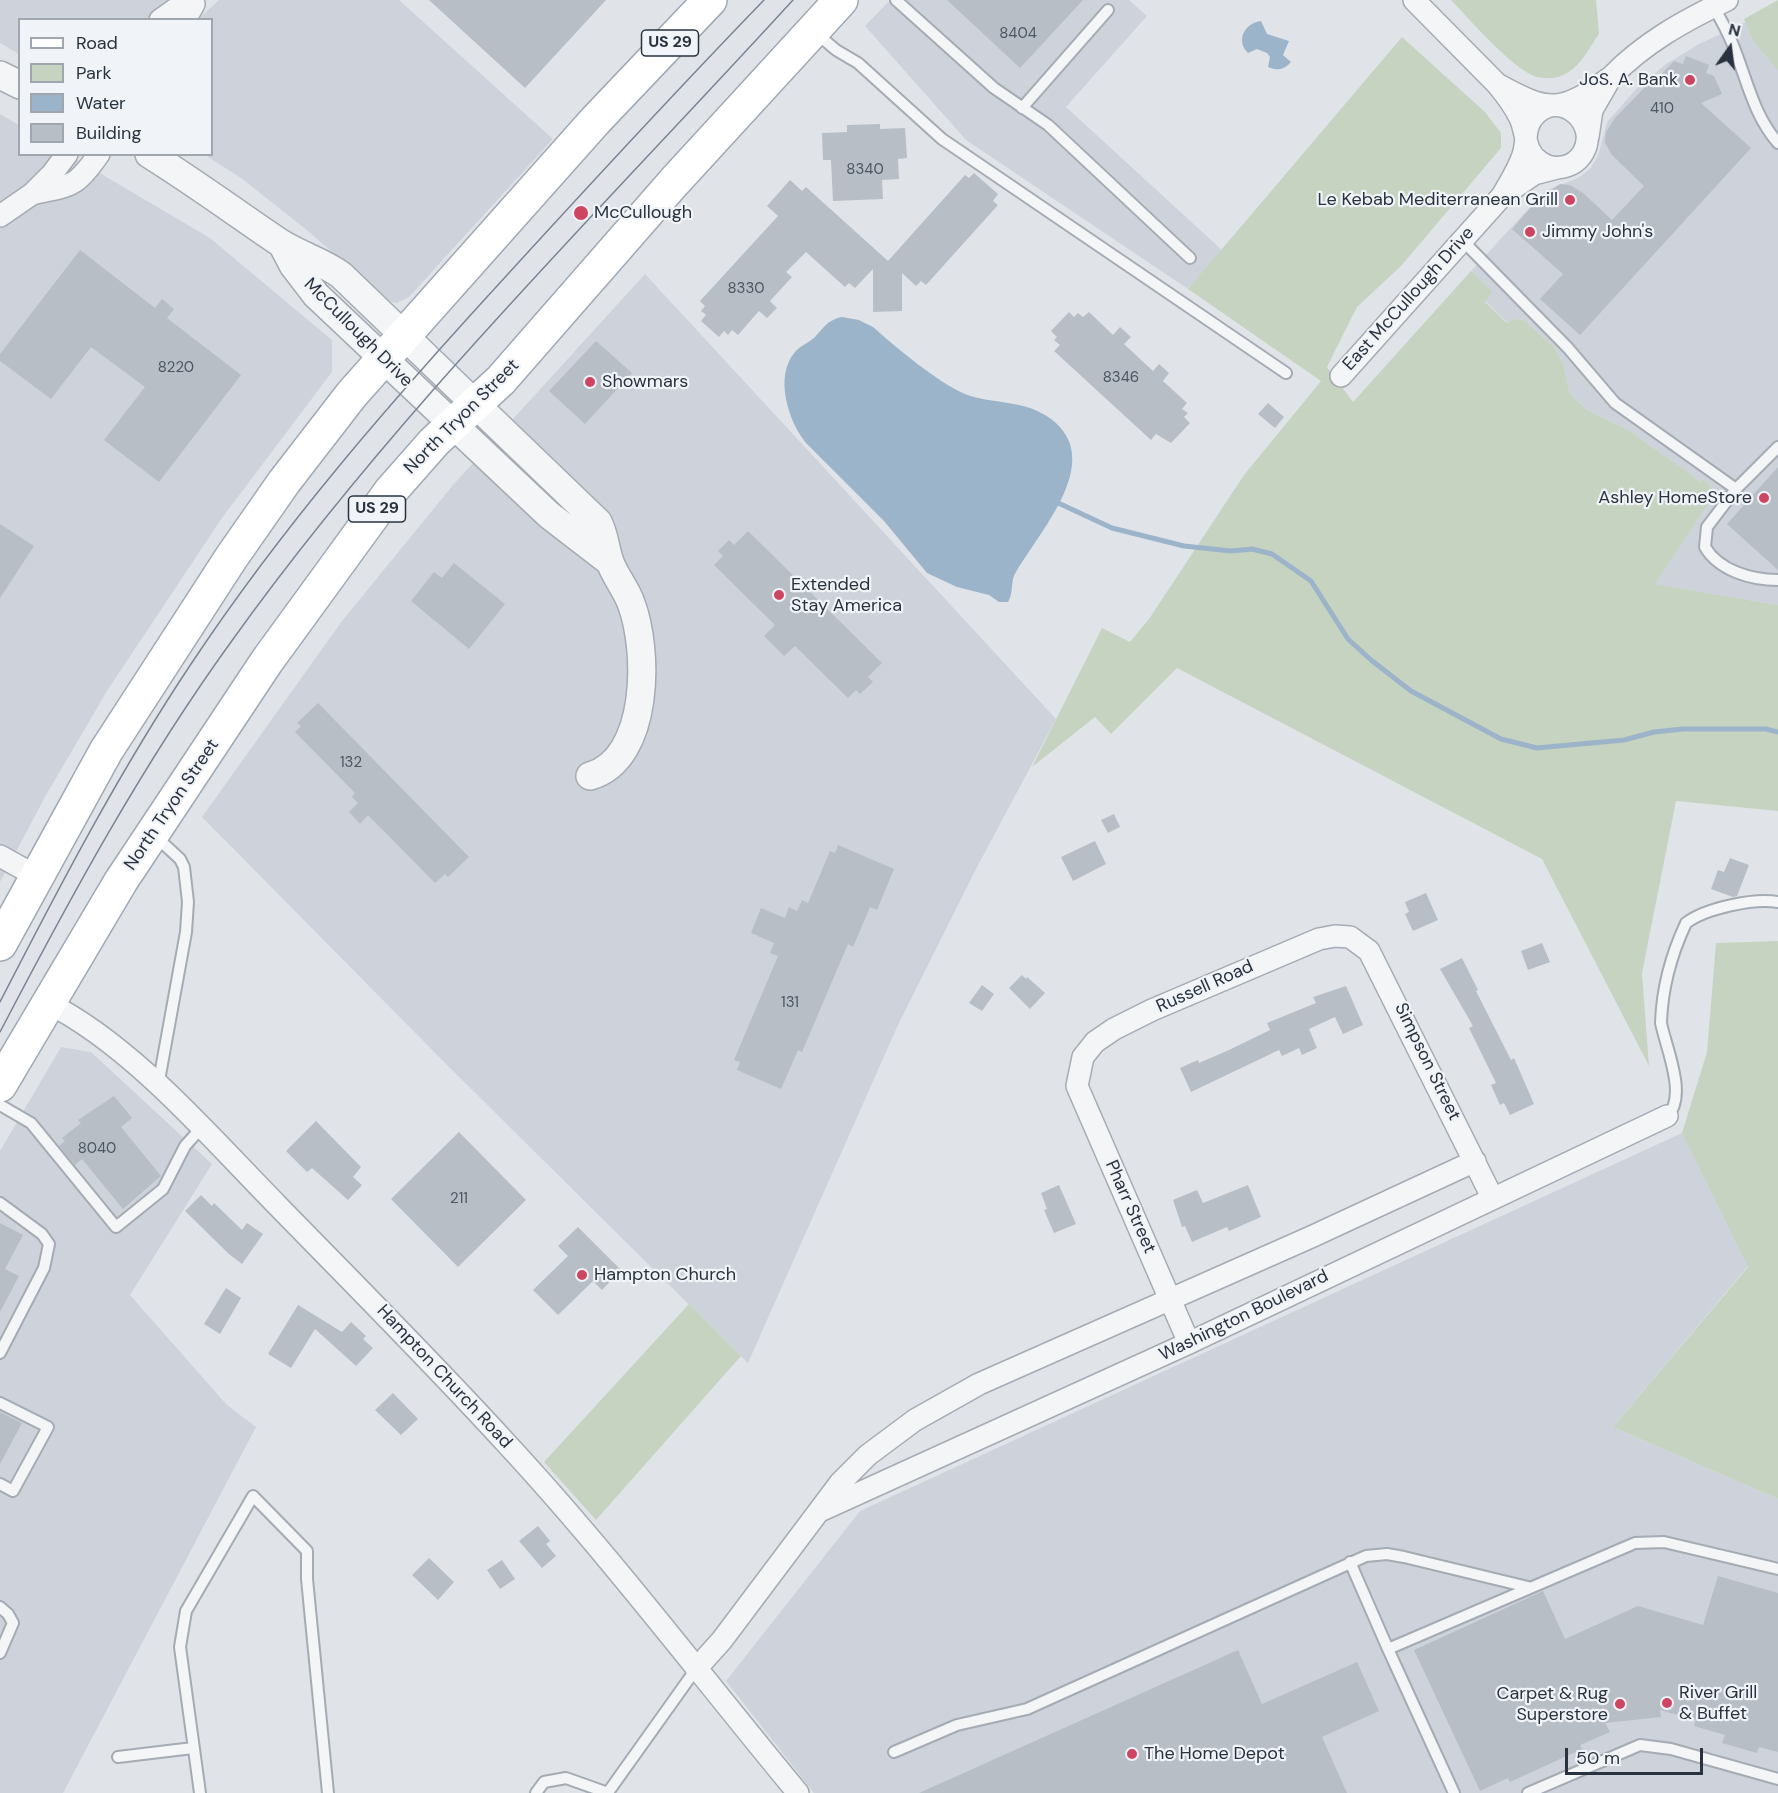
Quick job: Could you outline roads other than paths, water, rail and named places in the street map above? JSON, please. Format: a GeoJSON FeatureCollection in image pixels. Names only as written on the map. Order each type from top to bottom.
{"type":"FeatureCollection","features":[{"type":"Feature","properties":{"kind":"main road","name":"US 29"},"geometry":{"type":"LineString","coordinates":[[0,944],[117,733],[231,558],[284,482],[352,394],[595,121],[711,0]]}},
{"type":"Feature","properties":{"kind":"main road","name":"North Tryon Street"},"geometry":{"type":"LineString","coordinates":[[0,1085],[152,834],[267,661],[359,534],[417,459],[501,380],[674,182],[841,0]]}},
{"type":"Feature","properties":{"kind":"street"},"geometry":{"type":"LineString","coordinates":[[1414,0],[1497,84],[1518,114],[1530,153],[1537,161],[1557,168]]}},
{"type":"Feature","properties":{"kind":"street","name":"East McCullough Drive"},"geometry":{"type":"LineString","coordinates":[[1502,196],[1518,167],[1528,125],[1540,110],[1581,98],[1611,77],[1640,49],[1717,2]]}},
{"type":"Feature","properties":{"kind":"street"},"geometry":{"type":"LineString","coordinates":[[163,18],[174,10],[193,8]]}},
{"type":"Feature","properties":{"kind":"street"},"geometry":{"type":"LineString","coordinates":[[0,75],[18,84]]}},
{"type":"Feature","properties":{"kind":"street","name":"East McCullough Drive"},"geometry":{"type":"LineString","coordinates":[[1341,376],[1502,196],[1534,174],[1577,160],[1586,147],[1592,110],[1611,77]]}},
{"type":"Feature","properties":{"kind":"street"},"geometry":{"type":"LineString","coordinates":[[1497,84],[1526,100],[1569,108],[1584,122],[1588,137]]}},
{"type":"Feature","properties":{"kind":"street"},"geometry":{"type":"LineString","coordinates":[[0,216],[32,194],[66,156]]}},
{"type":"Feature","properties":{"kind":"street"},"geometry":{"type":"LineString","coordinates":[[32,194],[61,189],[74,184],[97,156]]}},
{"type":"Feature","properties":{"kind":"street","name":"McCullough Drive"},"geometry":{"type":"LineString","coordinates":[[151,156],[208,191],[282,244],[292,265],[316,295],[394,347],[437,370],[463,415]]}},
{"type":"Feature","properties":{"kind":"street","name":"McCullough Drive"},"geometry":{"type":"LineString","coordinates":[[394,347],[417,390],[463,415]]}},
{"type":"Feature","properties":{"kind":"street"},"geometry":{"type":"LineString","coordinates":[[463,415],[569,533],[610,562],[632,603],[639,629],[642,681],[632,734],[609,764],[590,776]]}},
{"type":"Feature","properties":{"kind":"street"},"geometry":{"type":"LineString","coordinates":[[0,856],[36,876]]}},
{"type":"Feature","properties":{"kind":"street","name":"Russell Road"},"geometry":{"type":"LineString","coordinates":[[1079,1070],[1083,1057],[1095,1042],[1152,1010],[1319,939],[1335,936],[1350,937]]}},
{"type":"Feature","properties":{"kind":"street","name":"Simpson Street"},"geometry":{"type":"LineString","coordinates":[[1350,937],[1369,951],[1379,968],[1492,1197]]}},
{"type":"Feature","properties":{"kind":"street","name":"Hampton Church Road"},"geometry":{"type":"LineString","coordinates":[[48,1003],[102,1035],[158,1086],[507,1444],[798,1793]]}},
{"type":"Feature","properties":{"kind":"street","name":"Pharr Street"},"geometry":{"type":"LineString","coordinates":[[1079,1070],[1079,1094],[1189,1343]]}},
{"type":"Feature","properties":{"kind":"street","name":"Washington Boulevard"},"geometry":{"type":"LineString","coordinates":[[819,1512],[1189,1343],[1666,1116]]}},
{"type":"Feature","properties":{"kind":"street","name":"Washington Boulevard"},"geometry":{"type":"LineString","coordinates":[[696,1669],[722,1640],[840,1483],[892,1435],[946,1401],[1475,1161]]}},
{"type":"Feature","properties":{"kind":"lane"},"geometry":{"type":"LineString","coordinates":[[896,0],[994,88],[1048,125],[1190,258]]}},
{"type":"Feature","properties":{"kind":"lane"},"geometry":{"type":"LineString","coordinates":[[1717,2],[1766,126],[1778,142]]}},
{"type":"Feature","properties":{"kind":"lane"},"geometry":{"type":"LineString","coordinates":[[1022,108],[1108,10]]}},
{"type":"Feature","properties":{"kind":"lane"},"geometry":{"type":"LineString","coordinates":[[813,30],[836,50],[858,63],[942,139],[1286,374]]}},
{"type":"Feature","properties":{"kind":"lane"},"geometry":{"type":"LineString","coordinates":[[1462,240],[1568,348],[1615,403],[1736,489]]}},
{"type":"Feature","properties":{"kind":"lane"},"geometry":{"type":"LineString","coordinates":[[1778,447],[1736,489],[1707,526],[1706,547],[1714,558],[1736,571],[1750,577],[1778,580]]}},
{"type":"Feature","properties":{"kind":"lane"},"geometry":{"type":"LineString","coordinates":[[152,834],[174,850],[180,859],[184,867],[188,902],[186,932],[158,1086]]}},
{"type":"Feature","properties":{"kind":"lane"},"geometry":{"type":"LineString","coordinates":[[1666,1116],[1673,1109],[1677,1093],[1660,1023],[1661,1012],[1666,981],[1686,922],[1719,909],[1741,904],[1763,900],[1778,902]]}},
{"type":"Feature","properties":{"kind":"lane"},"geometry":{"type":"LineString","coordinates":[[0,1105],[31,1123],[116,1227],[163,1189],[185,1146],[201,1128]]}},
{"type":"Feature","properties":{"kind":"lane"},"geometry":{"type":"LineString","coordinates":[[0,1203],[42,1234],[49,1244],[44,1268],[0,1353]]}},
{"type":"Feature","properties":{"kind":"lane"},"geometry":{"type":"LineString","coordinates":[[0,1403],[48,1427],[13,1491],[0,1484]]}},
{"type":"Feature","properties":{"kind":"lane"},"geometry":{"type":"LineString","coordinates":[[200,1793],[180,1647],[186,1611],[252,1496],[307,1551],[307,1579],[328,1793]]}},
{"type":"Feature","properties":{"kind":"lane"},"geometry":{"type":"LineString","coordinates":[[1388,1649],[1618,1548],[1649,1541],[1664,1542],[1778,1569]]}},
{"type":"Feature","properties":{"kind":"lane"},"geometry":{"type":"LineString","coordinates":[[894,1752],[957,1725],[1027,1709],[1350,1562],[1376,1554],[1404,1557],[1528,1587]]}},
{"type":"Feature","properties":{"kind":"lane"},"geometry":{"type":"LineString","coordinates":[[1350,1562],[1454,1793]]}},
{"type":"Feature","properties":{"kind":"lane"},"geometry":{"type":"LineString","coordinates":[[0,1607],[9,1614],[13,1623],[0,1653]]}},
{"type":"Feature","properties":{"kind":"lane"},"geometry":{"type":"LineString","coordinates":[[536,1793],[544,1782],[566,1778],[608,1792],[696,1669]]}},
{"type":"Feature","properties":{"kind":"lane"},"geometry":{"type":"LineString","coordinates":[[1528,1793],[1640,1744],[1671,1749],[1778,1779]]}},
{"type":"Feature","properties":{"kind":"lane"},"geometry":{"type":"LineString","coordinates":[[118,1757],[194,1748]]}},
{"type":"Feature","properties":{"kind":"water"},"geometry":{"type":"Polygon","coordinates":[[[1261,21],[1267,34],[1289,41],[1283,55],[1291,62],[1286,67],[1278,69],[1268,67],[1270,57],[1267,53],[1257,49],[1248,53],[1244,48],[1242,38],[1246,29],[1255,22],[1261,21]]]}},
{"type":"Feature","properties":{"kind":"water"},"geometry":{"type":"Polygon","coordinates":[[[842,317],[859,320],[873,327],[918,364],[954,389],[975,397],[1036,410],[1063,431],[1072,450],[1071,471],[1065,492],[1054,514],[1014,575],[1008,602],[999,602],[989,595],[957,587],[927,573],[884,521],[799,434],[786,398],[785,373],[789,362],[797,350],[814,338],[826,325],[842,317]]]}},
{"type":"Feature","properties":{"kind":"waterway"},"geometry":{"type":"LineString","coordinates":[[1054,501],[1112,528],[1184,546],[1231,551],[1252,549],[1272,554],[1311,581],[1348,639],[1371,660],[1411,691],[1501,739],[1537,748],[1624,740],[1654,732],[1683,729],[1766,729],[1778,732]]}},
{"type":"Feature","properties":{"kind":"tram line"},"geometry":{"type":"LineString","coordinates":[[0,1002],[67,873],[139,746],[191,664],[264,561],[342,463],[423,368],[603,171],[764,0]]}},
{"type":"Feature","properties":{"kind":"tram line"},"geometry":{"type":"LineString","coordinates":[[0,1032],[80,882],[137,784],[198,689],[295,556],[431,392],[793,0]]}},
{"type":"Feature","properties":{"kind":"place","name":"JoS. A. Bank"},"geometry":{"type":"Point","coordinates":[1690,80]}},
{"type":"Feature","properties":{"kind":"place","name":"Le Kebab Mediterranean Grill"},"geometry":{"type":"Point","coordinates":[1570,200]}},
{"type":"Feature","properties":{"kind":"place","name":"McCullough"},"geometry":{"type":"Point","coordinates":[581,213]}},
{"type":"Feature","properties":{"kind":"place","name":"Jimmy John's"},"geometry":{"type":"Point","coordinates":[1530,232]}},
{"type":"Feature","properties":{"kind":"place","name":"Showmars"},"geometry":{"type":"Point","coordinates":[590,382]}},
{"type":"Feature","properties":{"kind":"place","name":"Ashley HomeStore"},"geometry":{"type":"Point","coordinates":[1764,498]}},
{"type":"Feature","properties":{"kind":"place","name":"Extended Stay America"},"geometry":{"type":"Point","coordinates":[779,595]}},
{"type":"Feature","properties":{"kind":"place","name":"Hampton Church"},"geometry":{"type":"Point","coordinates":[582,1275]}},
{"type":"Feature","properties":{"kind":"place","name":"River Grill & Buffet"},"geometry":{"type":"Point","coordinates":[1667,1703]}},
{"type":"Feature","properties":{"kind":"place","name":"Carpet & Rug Superstore"},"geometry":{"type":"Point","coordinates":[1620,1704]}},
{"type":"Feature","properties":{"kind":"place","name":"The Home Depot"},"geometry":{"type":"Point","coordinates":[1132,1754]}}]}
